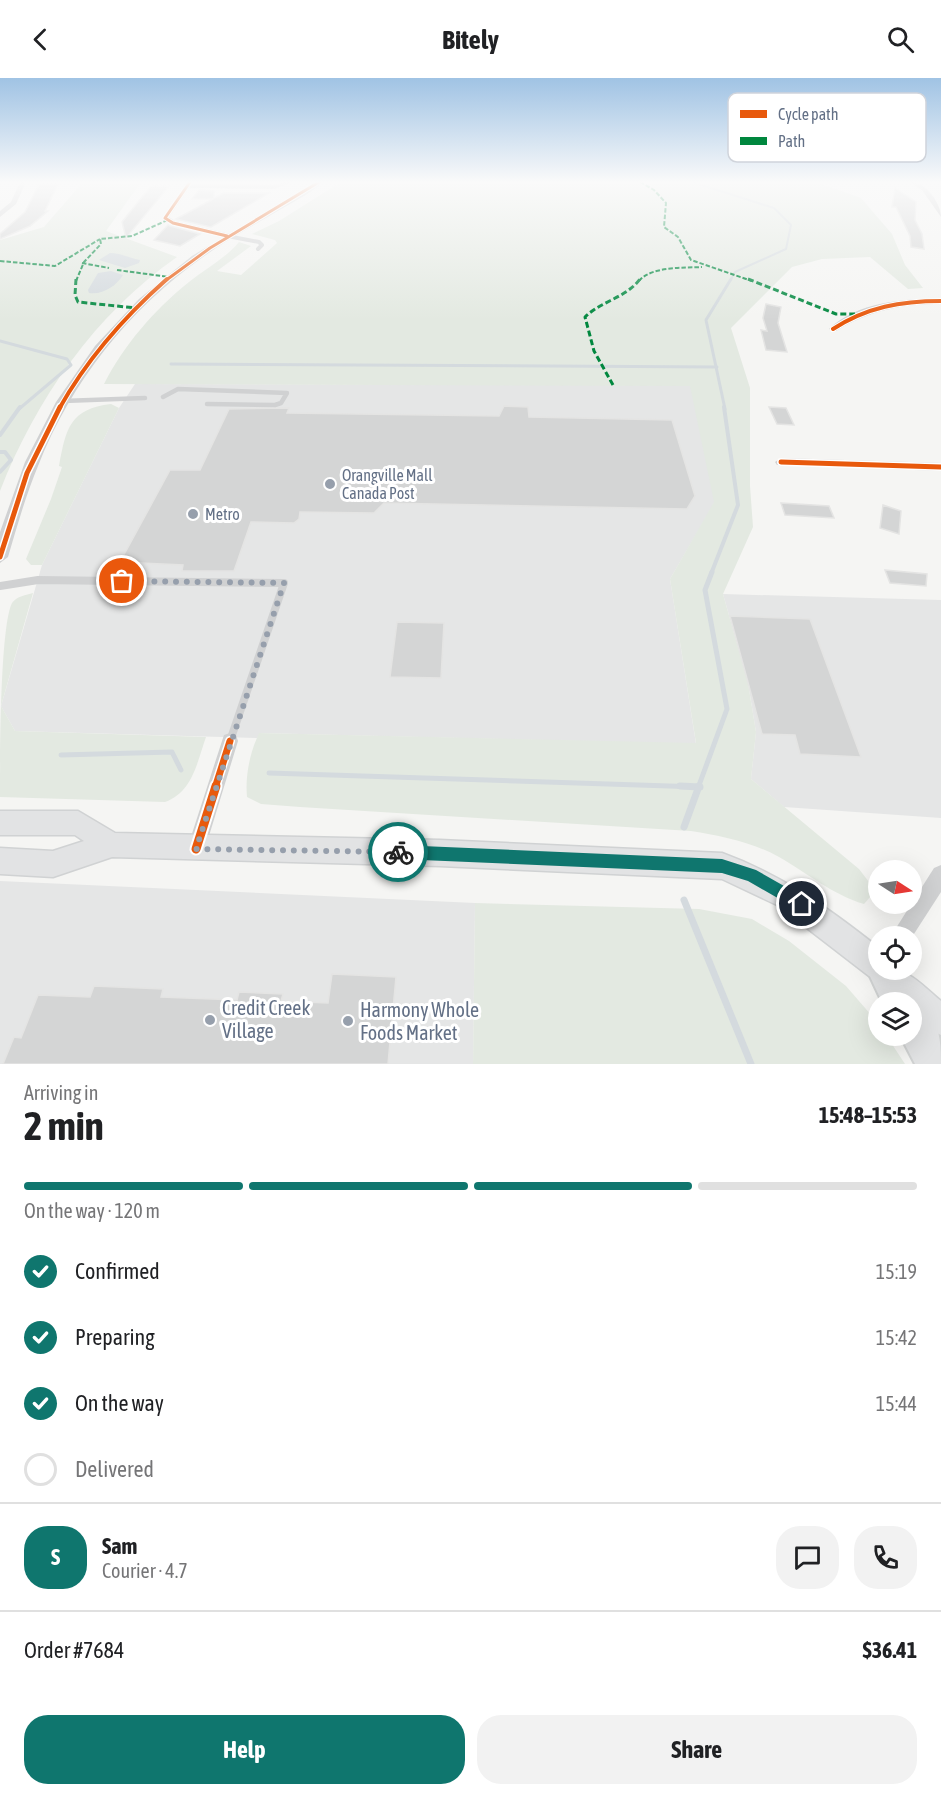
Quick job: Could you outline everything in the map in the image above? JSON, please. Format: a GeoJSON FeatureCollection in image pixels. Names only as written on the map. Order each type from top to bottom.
{"type":"FeatureCollection","features":[{"type":"Feature","properties":{"kind":"highway"},"geometry":{"type":"LineString","coordinates":[[922,1039],[936,1064]]}},
{"type":"Feature","properties":{"kind":"main road"},"geometry":{"type":"LineString","coordinates":[[0,823],[78,823],[112,845]]}},
{"type":"Feature","properties":{"kind":"main road"},"geometry":{"type":"LineString","coordinates":[[0,861],[53,864],[112,845],[196,849],[440,853],[722,866],[751,875],[817,914],[868,957]]}},
{"type":"Feature","properties":{"kind":"main road"},"geometry":{"type":"LineString","coordinates":[[895,980],[941,1020]]}},
{"type":"Feature","properties":{"kind":"street"},"geometry":{"type":"LineString","coordinates":[[193,228],[227,236]]}},
{"type":"Feature","properties":{"kind":"street"},"geometry":{"type":"LineString","coordinates":[[0,557],[31,463],[72,383],[108,335],[169,277],[241,228]]}},
{"type":"Feature","properties":{"kind":"street"},"geometry":{"type":"LineString","coordinates":[[833,329],[847,320],[890,303],[941,301]]}},
{"type":"Feature","properties":{"kind":"street"},"geometry":{"type":"LineString","coordinates":[[781,462],[941,466]]}},
{"type":"Feature","properties":{"kind":"street"},"geometry":{"type":"LineString","coordinates":[[196,849],[230,741]]}},
{"type":"Feature","properties":{"kind":"street"},"geometry":{"type":"LineString","coordinates":[[908,926],[941,875]]}},
{"type":"Feature","properties":{"kind":"lane"},"geometry":{"type":"LineString","coordinates":[[227,236],[259,242],[262,245],[258,249]]}},
{"type":"Feature","properties":{"kind":"lane"},"geometry":{"type":"LineString","coordinates":[[163,397],[178,389],[287,393],[281,403],[275,405],[207,404]]}},
{"type":"Feature","properties":{"kind":"lane"},"geometry":{"type":"LineString","coordinates":[[63,401],[145,398]]}},
{"type":"Feature","properties":{"kind":"lane"},"geometry":{"type":"LineString","coordinates":[[0,586],[38,580],[284,583],[230,741]]}},
{"type":"Feature","properties":{"kind":"shaded area"},"geometry":{"type":"Polygon","coordinates":[[[41,228],[108,228],[106,231],[177,257],[120,305],[71,361],[31,424],[0,491],[0,240],[41,228]]]}},
{"type":"Feature","properties":{"kind":"shaded area"},"geometry":{"type":"Polygon","coordinates":[[[264,228],[887,228],[892,234],[905,265],[923,288],[908,289],[870,257],[822,259],[792,267],[731,328],[750,388],[750,486],[753,527],[723,594],[748,683],[756,732],[751,779],[859,869],[868,881],[868,899],[864,904],[831,889],[758,847],[691,831],[300,807],[261,804],[247,797],[249,764],[259,733],[696,743],[670,579],[714,502],[690,386],[104,384],[130,342],[152,316],[195,277],[222,258],[239,242],[251,246],[217,271],[241,275],[277,243],[275,240],[252,234],[264,228]]]}},
{"type":"Feature","properties":{"kind":"shaded area"},"geometry":{"type":"Polygon","coordinates":[[[110,253],[140,260],[139,263],[125,268],[99,260],[110,253]]]}},
{"type":"Feature","properties":{"kind":"shaded area"},"geometry":{"type":"Polygon","coordinates":[[[111,271],[123,275],[117,283],[99,293],[89,293],[88,290],[98,273],[111,271]]]}},
{"type":"Feature","properties":{"kind":"shaded area"},"geometry":{"type":"Polygon","coordinates":[[[135,384],[691,385],[715,502],[670,579],[696,744],[260,733],[257,738],[15,731],[1,706],[42,565],[119,408],[135,384]]]}},
{"type":"Feature","properties":{"kind":"shaded area"},"geometry":{"type":"Polygon","coordinates":[[[111,404],[119,408],[42,565],[31,565],[26,559],[62,467],[59,466],[68,431],[78,416],[87,410],[111,404]]]}},
{"type":"Feature","properties":{"kind":"shaded area"},"geometry":{"type":"Polygon","coordinates":[[[33,593],[1,705],[5,638],[12,603],[22,596],[33,593]]]}},
{"type":"Feature","properties":{"kind":"shaded area"},"geometry":{"type":"Polygon","coordinates":[[[723,594],[941,600],[941,818],[784,807],[751,779],[756,732],[748,683],[723,594]]]}},
{"type":"Feature","properties":{"kind":"shaded area"},"geometry":{"type":"Polygon","coordinates":[[[1,706],[15,731],[206,737],[188,784],[182,791],[165,802],[0,797],[1,706]]]}},
{"type":"Feature","properties":{"kind":"shaded area"},"geometry":{"type":"Polygon","coordinates":[[[0,881],[475,903],[473,1064],[0,1064],[0,881]]]}},
{"type":"Feature","properties":{"kind":"shaded area"},"geometry":{"type":"Polygon","coordinates":[[[475,903],[699,909],[752,919],[789,941],[846,986],[868,1011],[868,1046],[893,1046],[905,1064],[473,1064],[475,903]]]}},
{"type":"Feature","properties":{"kind":"building"},"geometry":{"type":"Polygon","coordinates":[[[7,228],[25,228],[0,239],[0,234],[7,228]]]}},
{"type":"Feature","properties":{"kind":"building"},"geometry":{"type":"Polygon","coordinates":[[[124,228],[134,228],[126,238],[124,228]]]}},
{"type":"Feature","properties":{"kind":"building"},"geometry":{"type":"Polygon","coordinates":[[[165,228],[179,228],[200,234],[180,246],[154,240],[165,228]]]}},
{"type":"Feature","properties":{"kind":"building"},"geometry":{"type":"Polygon","coordinates":[[[906,228],[919,228],[924,249],[911,247],[906,228]]]}},
{"type":"Feature","properties":{"kind":"building"},"geometry":{"type":"Polygon","coordinates":[[[766,304],[781,307],[778,323],[787,352],[766,350],[761,330],[767,331],[763,318],[766,304]]]}},
{"type":"Feature","properties":{"kind":"building"},"geometry":{"type":"Polygon","coordinates":[[[504,406],[528,407],[529,417],[672,420],[695,496],[687,509],[384,503],[374,513],[300,512],[299,519],[294,523],[251,522],[234,571],[182,571],[183,565],[120,562],[170,470],[200,470],[229,409],[289,408],[287,413],[499,416],[504,406]]]}},
{"type":"Feature","properties":{"kind":"building"},"geometry":{"type":"Polygon","coordinates":[[[769,407],[786,408],[794,425],[777,424],[769,407]]]}},
{"type":"Feature","properties":{"kind":"building"},"geometry":{"type":"Polygon","coordinates":[[[781,503],[829,506],[834,518],[785,515],[781,503]]]}},
{"type":"Feature","properties":{"kind":"building"},"geometry":{"type":"Polygon","coordinates":[[[883,505],[901,511],[899,534],[880,528],[883,505]]]}},
{"type":"Feature","properties":{"kind":"building"},"geometry":{"type":"Polygon","coordinates":[[[885,570],[927,574],[926,586],[890,583],[885,570]]]}},
{"type":"Feature","properties":{"kind":"building"},"geometry":{"type":"Polygon","coordinates":[[[730,616],[810,619],[861,757],[800,754],[795,735],[762,734],[730,616]]]}},
{"type":"Feature","properties":{"kind":"building"},"geometry":{"type":"Polygon","coordinates":[[[397,622],[444,623],[441,678],[390,677],[397,622]]]}},
{"type":"Feature","properties":{"kind":"building","name":"Credit Creek Village"},"geometry":{"type":"Polygon","coordinates":[[[332,974],[396,977],[388,1064],[3,1064],[14,1037],[21,1038],[38,995],[90,997],[94,986],[163,989],[161,997],[237,1000],[239,992],[283,994],[281,1001],[328,1003],[332,974]]]}},
{"type":"Feature","properties":{"kind":"waterway"},"geometry":{"type":"LineString","coordinates":[[730,281],[735,272],[786,249],[790,228]]}},
{"type":"Feature","properties":{"kind":"waterway"},"geometry":{"type":"LineString","coordinates":[[716,367],[706,320],[731,279]]}},
{"type":"Feature","properties":{"kind":"waterway"},"geometry":{"type":"LineString","coordinates":[[0,341],[67,359],[71,365],[19,409]]}},
{"type":"Feature","properties":{"kind":"waterway"},"geometry":{"type":"LineString","coordinates":[[171,364],[716,367]]}},
{"type":"Feature","properties":{"kind":"waterway"},"geometry":{"type":"LineString","coordinates":[[716,367],[725,409]]}},
{"type":"Feature","properties":{"kind":"waterway"},"geometry":{"type":"LineString","coordinates":[[0,435],[20,407]]}},
{"type":"Feature","properties":{"kind":"waterway"},"geometry":{"type":"LineString","coordinates":[[711,574],[738,505],[724,407]]}},
{"type":"Feature","properties":{"kind":"waterway"},"geometry":{"type":"LineString","coordinates":[[0,452],[5,452],[11,460],[0,472]]}},
{"type":"Feature","properties":{"kind":"waterway"},"geometry":{"type":"LineString","coordinates":[[698,787],[727,709],[705,590],[712,572]]}},
{"type":"Feature","properties":{"kind":"waterway"},"geometry":{"type":"LineString","coordinates":[[61,755],[172,752],[181,770]]}},
{"type":"Feature","properties":{"kind":"waterway"},"geometry":{"type":"LineString","coordinates":[[269,773],[698,787]]}},
{"type":"Feature","properties":{"kind":"waterway"},"geometry":{"type":"LineString","coordinates":[[680,786],[698,787]]}},
{"type":"Feature","properties":{"kind":"waterway"},"geometry":{"type":"LineString","coordinates":[[684,827],[699,787]]}},
{"type":"Feature","properties":{"kind":"waterway"},"geometry":{"type":"LineString","coordinates":[[684,900],[751,1064]]}},
{"type":"Feature","properties":{"kind":"marked path"},"geometry":{"type":"LineString","coordinates":[[136,308],[78,302],[75,295],[76,279],[84,262],[101,244],[100,239],[132,236],[150,228]]}},
{"type":"Feature","properties":{"kind":"marked path"},"geometry":{"type":"LineString","coordinates":[[665,228],[678,237],[691,260],[782,291],[836,314],[855,314]]}},
{"type":"Feature","properties":{"kind":"marked path"},"geometry":{"type":"LineString","coordinates":[[0,261],[55,266],[100,239]]}},
{"type":"Feature","properties":{"kind":"marked path"},"geometry":{"type":"LineString","coordinates":[[82,263],[109,268]]}},
{"type":"Feature","properties":{"kind":"marked path"},"geometry":{"type":"LineString","coordinates":[[613,385],[594,351],[585,317],[598,306],[630,290],[643,276],[670,269],[702,267]]}},
{"type":"Feature","properties":{"kind":"marked path"},"geometry":{"type":"LineString","coordinates":[[117,270],[169,277]]}},
{"type":"Feature","properties":{"kind":"cycle path"},"geometry":{"type":"LineString","coordinates":[[194,228],[227,236]]}},
{"type":"Feature","properties":{"kind":"cycle path"},"geometry":{"type":"LineString","coordinates":[[0,557],[32,462],[63,402],[99,348],[120,324],[168,279],[195,258],[243,228]]}},
{"type":"Feature","properties":{"kind":"cycle path"},"geometry":{"type":"LineString","coordinates":[[833,329],[872,309],[898,303],[941,301]]}},
{"type":"Feature","properties":{"kind":"cycle path"},"geometry":{"type":"LineString","coordinates":[[781,462],[941,467]]}},
{"type":"Feature","properties":{"kind":"cycle path"},"geometry":{"type":"LineString","coordinates":[[196,849],[230,741]]}},
{"type":"Feature","properties":{"kind":"way so far"},"geometry":{"type":"LineString","coordinates":[[122,581],[284,583],[196,849],[398,852]]}},
{"type":"Feature","properties":{"kind":"place","name":"Orangville Mall Canada Post"},"geometry":{"type":"Point","coordinates":[330,484]}},
{"type":"Feature","properties":{"kind":"place","name":"Metro"},"geometry":{"type":"Point","coordinates":[193,514]}},
{"type":"Feature","properties":{"kind":"place","name":"Credit Creek Village"},"geometry":{"type":"Point","coordinates":[210,1020]}},
{"type":"Feature","properties":{"kind":"place","name":"Harmony Whole Foods Market"},"geometry":{"type":"Point","coordinates":[348,1021]}},
{"type":"Feature","properties":{"kind":"route"},"geometry":{"type":"LineString","coordinates":[[398,852],[722,866],[751,875],[802,904]]}}]}
